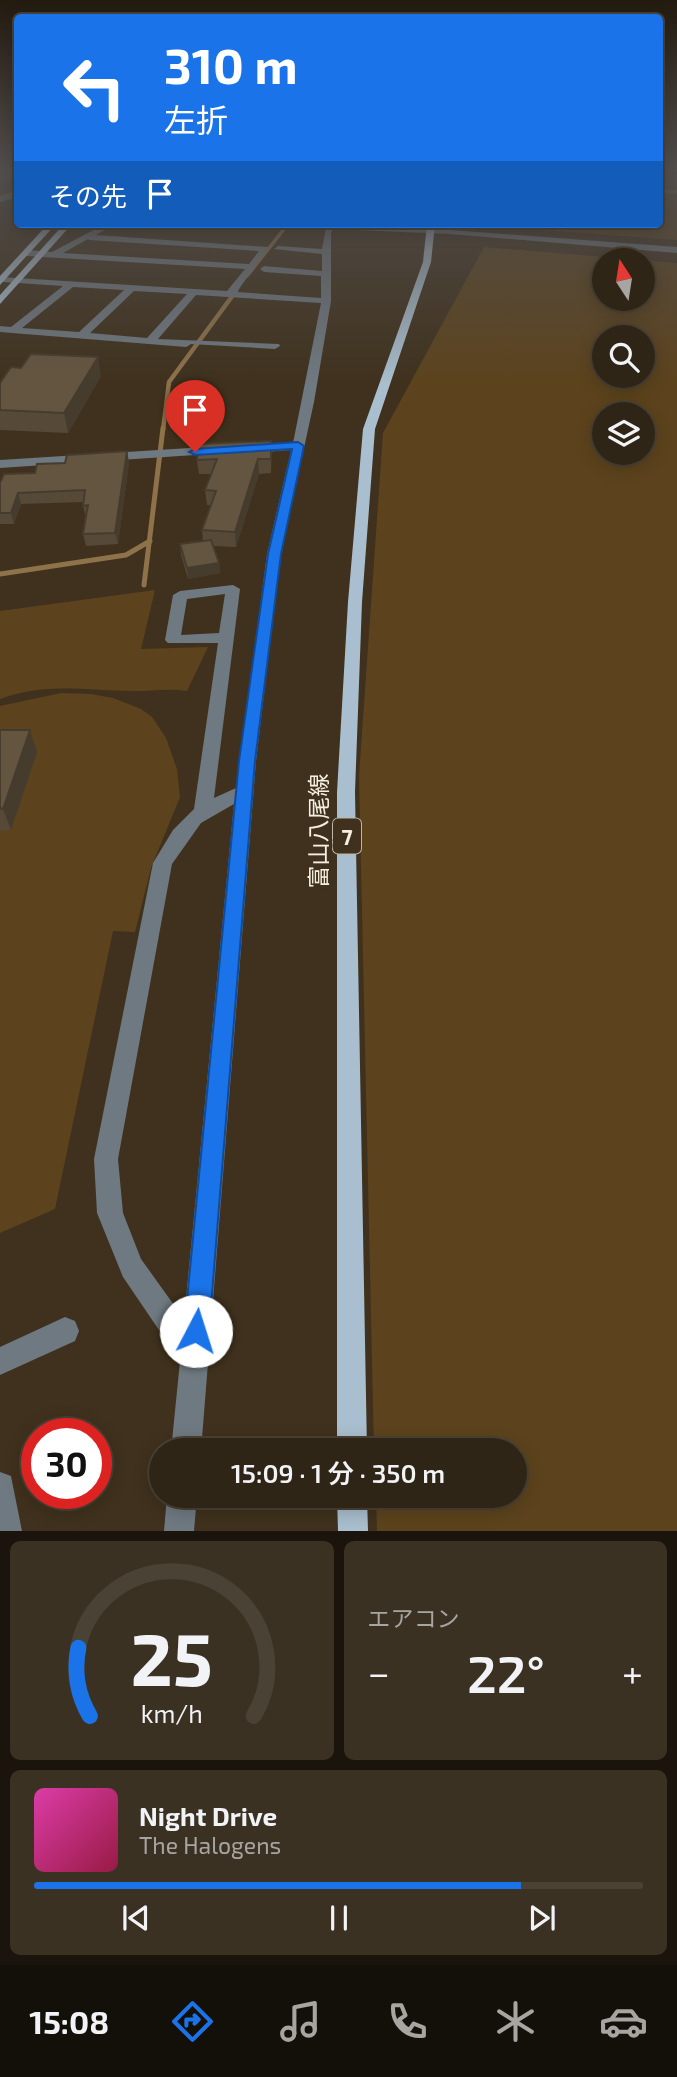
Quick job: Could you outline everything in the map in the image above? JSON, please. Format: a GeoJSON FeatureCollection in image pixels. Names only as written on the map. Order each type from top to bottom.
{"type":"FeatureCollection","features":[{"type":"Feature","properties":{"kind":"main road"},"geometry":{"type":"LineString","coordinates":[[1,280],[36,241]]}},
{"type":"Feature","properties":{"kind":"main road"},"geometry":{"type":"LineString","coordinates":[[0,301],[54,241]]}},
{"type":"Feature","properties":{"kind":"main road","name":"富山八尾線"},"geometry":{"type":"LineString","coordinates":[[352,1438],[346,792],[355,603],[369,429],[427,262],[430,241]]}},
{"type":"Feature","properties":{"kind":"main road"},"geometry":{"type":"LineString","coordinates":[[352,1508],[353,1531]]}},
{"type":"Feature","properties":{"kind":"street"},"geometry":{"type":"LineString","coordinates":[[57,253],[80,241]]}},
{"type":"Feature","properties":{"kind":"street"},"geometry":{"type":"LineString","coordinates":[[154,241],[265,249],[236,293]]}},
{"type":"Feature","properties":{"kind":"street"},"geometry":{"type":"LineString","coordinates":[[187,1438],[243,792],[274,554],[326,301],[327,241]]}},
{"type":"Feature","properties":{"kind":"street"},"geometry":{"type":"LineString","coordinates":[[528,241],[677,257]]}},
{"type":"Feature","properties":{"kind":"street"},"geometry":{"type":"LineString","coordinates":[[563,241],[677,250]]}},
{"type":"Feature","properties":{"kind":"street"},"geometry":{"type":"LineString","coordinates":[[278,249],[326,253]]}},
{"type":"Feature","properties":{"kind":"street"},"geometry":{"type":"LineString","coordinates":[[26,253],[251,267]]}},
{"type":"Feature","properties":{"kind":"street"},"geometry":{"type":"LineString","coordinates":[[264,269],[326,274]]}},
{"type":"Feature","properties":{"kind":"street"},"geometry":{"type":"LineString","coordinates":[[1,280],[229,295],[236,293],[326,301]]}},
{"type":"Feature","properties":{"kind":"street"},"geometry":{"type":"LineString","coordinates":[[13,330],[71,284]]}},
{"type":"Feature","properties":{"kind":"street"},"geometry":{"type":"LineString","coordinates":[[81,336],[131,288]]}},
{"type":"Feature","properties":{"kind":"street"},"geometry":{"type":"LineString","coordinates":[[150,341],[193,293]]}},
{"type":"Feature","properties":{"kind":"street"},"geometry":{"type":"LineString","coordinates":[[0,329],[186,344],[188,341],[275,346]]}},
{"type":"Feature","properties":{"kind":"street"},"geometry":{"type":"LineString","coordinates":[[0,464],[298,446]]}},
{"type":"Feature","properties":{"kind":"street"},"geometry":{"type":"LineString","coordinates":[[203,810],[227,638],[233,589],[180,595],[173,640],[227,638]]}},
{"type":"Feature","properties":{"kind":"street"},"geometry":{"type":"LineString","coordinates":[[194,1357],[132,1268],[110,1213],[106,1159],[163,863],[183,827],[203,810],[243,792]]}},
{"type":"Feature","properties":{"kind":"street"},"geometry":{"type":"LineString","coordinates":[[0,1361],[65,1331]]}},
{"type":"Feature","properties":{"kind":"street"},"geometry":{"type":"LineString","coordinates":[[0,1487],[7,1531]]}},
{"type":"Feature","properties":{"kind":"street"},"geometry":{"type":"LineString","coordinates":[[179,1531],[181,1508]]}},
{"type":"Feature","properties":{"kind":"shaded area"},"geometry":{"type":"Polygon","coordinates":[[[484,247],[592,256],[592,312],[654,312],[655,261],[677,263],[677,1531],[377,1531],[376,1508],[527,1508],[527,1438],[374,1438],[359,776],[383,433],[484,247]]]}},
{"type":"Feature","properties":{"kind":"shaded area"},"geometry":{"type":"Polygon","coordinates":[[[155,590],[141,649],[208,647],[187,691],[51,689],[0,699],[0,611],[155,590]]]}},
{"type":"Feature","properties":{"kind":"shaded area"},"geometry":{"type":"Polygon","coordinates":[[[61,693],[113,698],[141,709],[152,717],[166,738],[177,769],[180,797],[151,868],[135,932],[113,931],[55,1209],[0,1233],[0,830],[11,830],[0,752],[0,706],[61,693]]]}},
{"type":"Feature","properties":{"kind":"building"},"geometry":{"type":"Polygon","coordinates":[[[31,354],[98,357],[64,413],[0,410],[0,383],[11,367],[21,368],[31,354]]]}},
{"type":"Feature","properties":{"kind":"building"},"geometry":{"type":"Polygon","coordinates":[[[271,441],[271,459],[258,459],[235,532],[202,530],[216,491],[205,490],[217,459],[197,460],[198,444],[271,441]]]}},
{"type":"Feature","properties":{"kind":"building"},"geometry":{"type":"Polygon","coordinates":[[[127,451],[115,533],[83,534],[88,505],[83,506],[85,490],[18,493],[11,513],[0,513],[0,481],[4,474],[35,473],[37,464],[65,463],[67,455],[127,451]]]}},
{"type":"Feature","properties":{"kind":"building"},"geometry":{"type":"Polygon","coordinates":[[[211,540],[219,563],[187,568],[180,544],[211,540]]]}},
{"type":"Feature","properties":{"kind":"building"},"geometry":{"type":"Polygon","coordinates":[[[0,730],[30,730],[3,809],[0,808],[0,730]]]}},
{"type":"Feature","properties":{"kind":"waterway"},"geometry":{"type":"LineString","coordinates":[[247,276],[274,241]]}},
{"type":"Feature","properties":{"kind":"waterway"},"geometry":{"type":"LineString","coordinates":[[163,430],[169,382],[236,291]]}},
{"type":"Feature","properties":{"kind":"waterway"},"geometry":{"type":"LineString","coordinates":[[149,541],[163,428]]}},
{"type":"Feature","properties":{"kind":"waterway"},"geometry":{"type":"LineString","coordinates":[[0,574],[126,555],[149,541]]}},
{"type":"Feature","properties":{"kind":"waterway"},"geometry":{"type":"LineString","coordinates":[[144,585],[149,541]]}},
{"type":"Feature","properties":{"kind":"route"},"geometry":{"type":"LineString","coordinates":[[195,452],[298,446],[274,554],[247,761],[229,934],[196,1331]]}}]}
